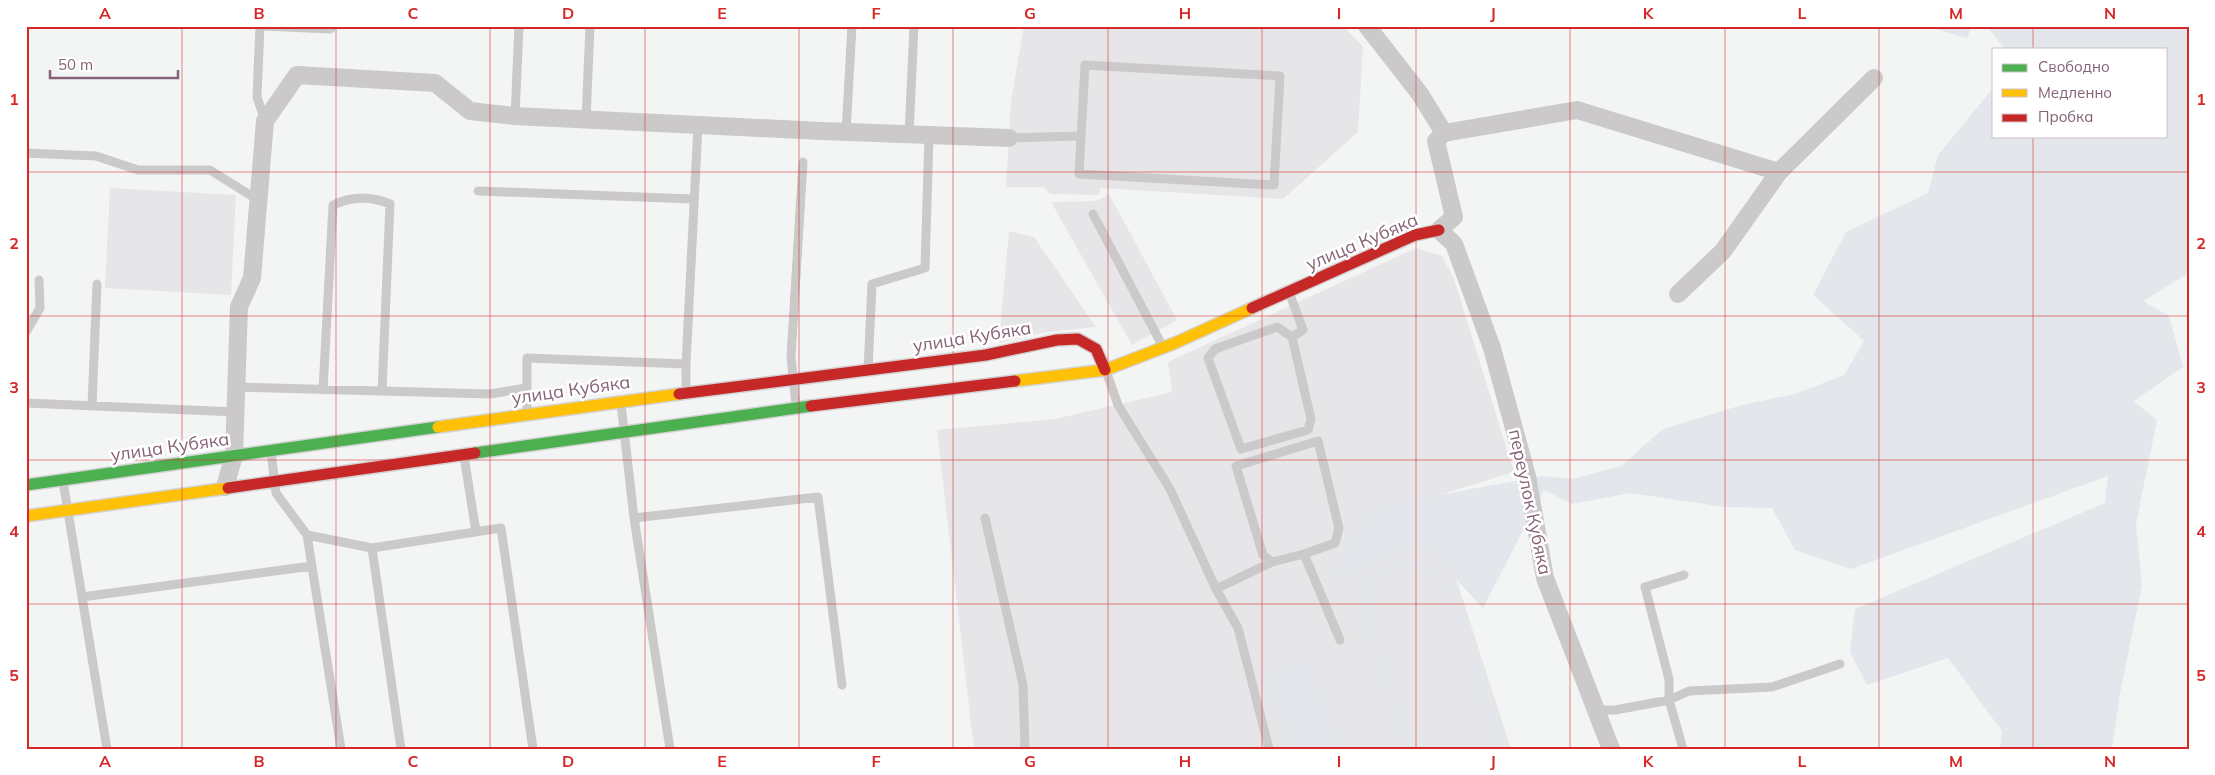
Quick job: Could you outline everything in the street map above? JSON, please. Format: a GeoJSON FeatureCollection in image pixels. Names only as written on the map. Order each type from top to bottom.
{"type":"FeatureCollection","features":[{"type":"Feature","properties":{"kind":"street"},"geometry":{"type":"LineString","coordinates":[[1367,26],[1420,94],[1444,133]]}},
{"type":"Feature","properties":{"kind":"street"},"geometry":{"type":"LineString","coordinates":[[225,487],[234,455],[239,307],[252,278],[265,121],[297,75],[435,82],[470,111],[515,116],[929,136],[1009,138]]}},
{"type":"Feature","properties":{"kind":"street"},"geometry":{"type":"LineString","coordinates":[[1678,294],[1723,251],[1779,172],[1874,78]]}},
{"type":"Feature","properties":{"kind":"street"},"geometry":{"type":"LineString","coordinates":[[1439,230],[1454,217],[1436,141],[1444,133],[1577,110],[1779,172]]}},
{"type":"Feature","properties":{"kind":"street","name":"улица Кубяка"},"geometry":{"type":"LineString","coordinates":[[26,516],[796,408],[1105,370],[1163,347],[1415,235],[1439,230]]}},
{"type":"Feature","properties":{"kind":"street","name":"переулок Кубяка"},"geometry":{"type":"LineString","coordinates":[[1439,230],[1454,244],[1492,348],[1527,476],[1545,578],[1611,749]]}},
{"type":"Feature","properties":{"kind":"street","name":"улица Кубяка"},"geometry":{"type":"LineString","coordinates":[[26,486],[620,401],[986,355],[1057,340],[1078,339],[1096,349],[1105,370]]}},
{"type":"Feature","properties":{"kind":"lane"},"geometry":{"type":"LineString","coordinates":[[265,121],[257,97],[262,26],[330,29],[333,26]]}},
{"type":"Feature","properties":{"kind":"lane"},"geometry":{"type":"LineString","coordinates":[[515,116],[519,26]]}},
{"type":"Feature","properties":{"kind":"lane"},"geometry":{"type":"LineString","coordinates":[[586,120],[590,26]]}},
{"type":"Feature","properties":{"kind":"lane"},"geometry":{"type":"LineString","coordinates":[[846,132],[852,26]]}},
{"type":"Feature","properties":{"kind":"lane"},"geometry":{"type":"LineString","coordinates":[[908,135],[914,26]]}},
{"type":"Feature","properties":{"kind":"lane"},"geometry":{"type":"LineString","coordinates":[[1085,65],[1280,76],[1274,185],[1079,174],[1081,136],[1085,65]]}},
{"type":"Feature","properties":{"kind":"lane"},"geometry":{"type":"LineString","coordinates":[[686,393],[698,125]]}},
{"type":"Feature","properties":{"kind":"lane"},"geometry":{"type":"LineString","coordinates":[[868,369],[872,284],[925,268],[929,136]]}},
{"type":"Feature","properties":{"kind":"lane"},"geometry":{"type":"LineString","coordinates":[[1009,138],[1081,136]]}},
{"type":"Feature","properties":{"kind":"lane"},"geometry":{"type":"LineString","coordinates":[[26,153],[96,156],[138,170],[210,170],[258,200]]}},
{"type":"Feature","properties":{"kind":"lane"},"geometry":{"type":"LineString","coordinates":[[796,408],[791,358],[802,162]]}},
{"type":"Feature","properties":{"kind":"lane"},"geometry":{"type":"LineString","coordinates":[[478,190],[694,199]]}},
{"type":"Feature","properties":{"kind":"lane"},"geometry":{"type":"LineString","coordinates":[[323,390],[333,205],[345,199],[376,198],[390,204],[382,391]]}},
{"type":"Feature","properties":{"kind":"lane"},"geometry":{"type":"LineString","coordinates":[[1093,214],[1163,347]]}},
{"type":"Feature","properties":{"kind":"lane"},"geometry":{"type":"LineString","coordinates":[[26,332],[40,308],[39,280]]}},
{"type":"Feature","properties":{"kind":"lane"},"geometry":{"type":"LineString","coordinates":[[92,406],[97,284]]}},
{"type":"Feature","properties":{"kind":"lane"},"geometry":{"type":"LineString","coordinates":[[1289,292],[1303,330],[1292,337]]}},
{"type":"Feature","properties":{"kind":"lane"},"geometry":{"type":"LineString","coordinates":[[1277,327],[1292,337],[1311,419],[1308,430],[1242,449],[1208,358],[1215,349],[1277,327]]}},
{"type":"Feature","properties":{"kind":"lane"},"geometry":{"type":"LineString","coordinates":[[527,414],[527,358],[686,364]]}},
{"type":"Feature","properties":{"kind":"lane"},"geometry":{"type":"LineString","coordinates":[[1105,370],[1118,405],[1170,489],[1216,589],[1238,628],[1270,749]]}},
{"type":"Feature","properties":{"kind":"lane"},"geometry":{"type":"LineString","coordinates":[[236,387],[490,394],[526,388]]}},
{"type":"Feature","properties":{"kind":"lane"},"geometry":{"type":"LineString","coordinates":[[620,401],[634,518],[670,749]]}},
{"type":"Feature","properties":{"kind":"lane"},"geometry":{"type":"LineString","coordinates":[[26,402],[236,412]]}},
{"type":"Feature","properties":{"kind":"lane"},"geometry":{"type":"LineString","coordinates":[[1216,589],[1272,562],[1304,554],[1335,543],[1339,528],[1318,441],[1236,466],[1263,555],[1272,562]]}},
{"type":"Feature","properties":{"kind":"lane"},"geometry":{"type":"LineString","coordinates":[[270,450],[276,493],[307,535],[341,749]]}},
{"type":"Feature","properties":{"kind":"lane"},"geometry":{"type":"LineString","coordinates":[[464,454],[476,532]]}},
{"type":"Feature","properties":{"kind":"lane"},"geometry":{"type":"LineString","coordinates":[[63,480],[107,749]]}},
{"type":"Feature","properties":{"kind":"lane"},"geometry":{"type":"LineString","coordinates":[[634,518],[818,497],[842,685]]}},
{"type":"Feature","properties":{"kind":"lane"},"geometry":{"type":"LineString","coordinates":[[985,518],[1023,685],[1025,749]]}},
{"type":"Feature","properties":{"kind":"lane"},"geometry":{"type":"LineString","coordinates":[[307,535],[372,548],[501,528],[533,749]]}},
{"type":"Feature","properties":{"kind":"lane"},"geometry":{"type":"LineString","coordinates":[[372,548],[401,749]]}},
{"type":"Feature","properties":{"kind":"lane"},"geometry":{"type":"LineString","coordinates":[[1304,554],[1340,640]]}},
{"type":"Feature","properties":{"kind":"lane"},"geometry":{"type":"LineString","coordinates":[[82,597],[312,566]]}},
{"type":"Feature","properties":{"kind":"lane"},"geometry":{"type":"LineString","coordinates":[[1683,749],[1669,700],[1669,679],[1645,587],[1684,575]]}},
{"type":"Feature","properties":{"kind":"lane"},"geometry":{"type":"LineString","coordinates":[[1597,710],[1615,710],[1669,700],[1689,691],[1772,687],[1840,664]]}},
{"type":"Feature","properties":{"kind":"shaded area"},"geometry":{"type":"Polygon","coordinates":[[[1024,26],[1343,26],[1363,47],[1358,132],[1283,199],[1100,188],[1099,195],[1050,194],[1044,187],[1006,187],[1011,101],[1024,26]]]}},
{"type":"Feature","properties":{"kind":"shaded area"},"geometry":{"type":"Polygon","coordinates":[[[1925,26],[1972,26],[1967,38],[1925,26]]]}},
{"type":"Feature","properties":{"kind":"shaded area"},"geometry":{"type":"Polygon","coordinates":[[[1987,26],[2189,26],[2189,273],[2143,301],[2169,316],[2183,367],[2134,401],[2157,420],[2136,524],[2142,585],[2120,694],[2112,749],[2000,749],[2002,731],[1948,658],[1867,685],[1850,652],[1855,609],[2105,503],[2108,476],[1851,569],[1795,550],[1772,508],[1725,507],[1630,493],[1572,504],[1544,490],[1483,608],[1421,542],[1346,579],[1331,573],[1368,508],[1542,476],[1572,479],[1621,466],[1663,429],[1742,405],[1795,394],[1844,375],[1864,341],[1813,295],[1846,232],[1928,193],[1938,155],[1992,89],[1992,138],[2168,138],[2168,48],[2004,48],[1987,26]]]}},
{"type":"Feature","properties":{"kind":"shaded area"},"geometry":{"type":"Polygon","coordinates":[[[110,188],[236,195],[231,295],[105,288],[110,188]]]}},
{"type":"Feature","properties":{"kind":"shaded area"},"geometry":{"type":"Polygon","coordinates":[[[1109,194],[1177,320],[1132,345],[1051,202],[1096,201],[1109,194]]]}},
{"type":"Feature","properties":{"kind":"shaded area"},"geometry":{"type":"Polygon","coordinates":[[[1009,231],[1034,237],[1096,327],[1047,332],[999,343],[1009,231]]]}},
{"type":"Feature","properties":{"kind":"shaded area"},"geometry":{"type":"Polygon","coordinates":[[[1416,248],[1442,256],[1454,279],[1514,472],[1430,498],[1511,749],[974,749],[937,430],[1055,419],[1172,392],[1168,362],[1416,248]]]}},
{"type":"Feature","properties":{"kind":"shaded area"},"geometry":{"type":"Polygon","coordinates":[[[1409,561],[1434,570],[1453,588],[1502,740],[1501,749],[1491,749],[1491,738],[1448,594],[1439,582],[1430,576],[1410,571],[1399,571],[1381,579],[1374,586],[1369,600],[1370,616],[1415,749],[1403,749],[1361,619],[1361,606],[1362,594],[1369,577],[1384,566],[1409,561]]]}},
{"type":"Feature","properties":{"kind":"shaded area"},"geometry":{"type":"Polygon","coordinates":[[[1304,660],[1312,663],[1345,749],[1289,749],[1265,683],[1270,672],[1304,660]]]}},
{"type":"Feature","properties":{"kind":"traffic: fast"},"geometry":{"type":"LineString","coordinates":[[475,453],[811,406]]}},
{"type":"Feature","properties":{"kind":"traffic: fast"},"geometry":{"type":"LineString","coordinates":[[26,485],[438,427]]}},
{"type":"Feature","properties":{"kind":"traffic: slow"},"geometry":{"type":"LineString","coordinates":[[1015,381],[1105,370],[1175,343],[1252,308]]}},
{"type":"Feature","properties":{"kind":"traffic: slow"},"geometry":{"type":"LineString","coordinates":[[438,427],[679,394]]}},
{"type":"Feature","properties":{"kind":"traffic: slow"},"geometry":{"type":"LineString","coordinates":[[26,516],[228,488]]}},
{"type":"Feature","properties":{"kind":"traffic: jam"},"geometry":{"type":"LineString","coordinates":[[1252,308],[1415,235],[1439,230]]}},
{"type":"Feature","properties":{"kind":"traffic: jam"},"geometry":{"type":"LineString","coordinates":[[679,394],[986,355],[1057,340],[1078,339],[1096,349],[1105,370]]}},
{"type":"Feature","properties":{"kind":"traffic: jam"},"geometry":{"type":"LineString","coordinates":[[811,406],[1015,381]]}},
{"type":"Feature","properties":{"kind":"traffic: jam"},"geometry":{"type":"LineString","coordinates":[[228,488],[475,453]]}}]}
